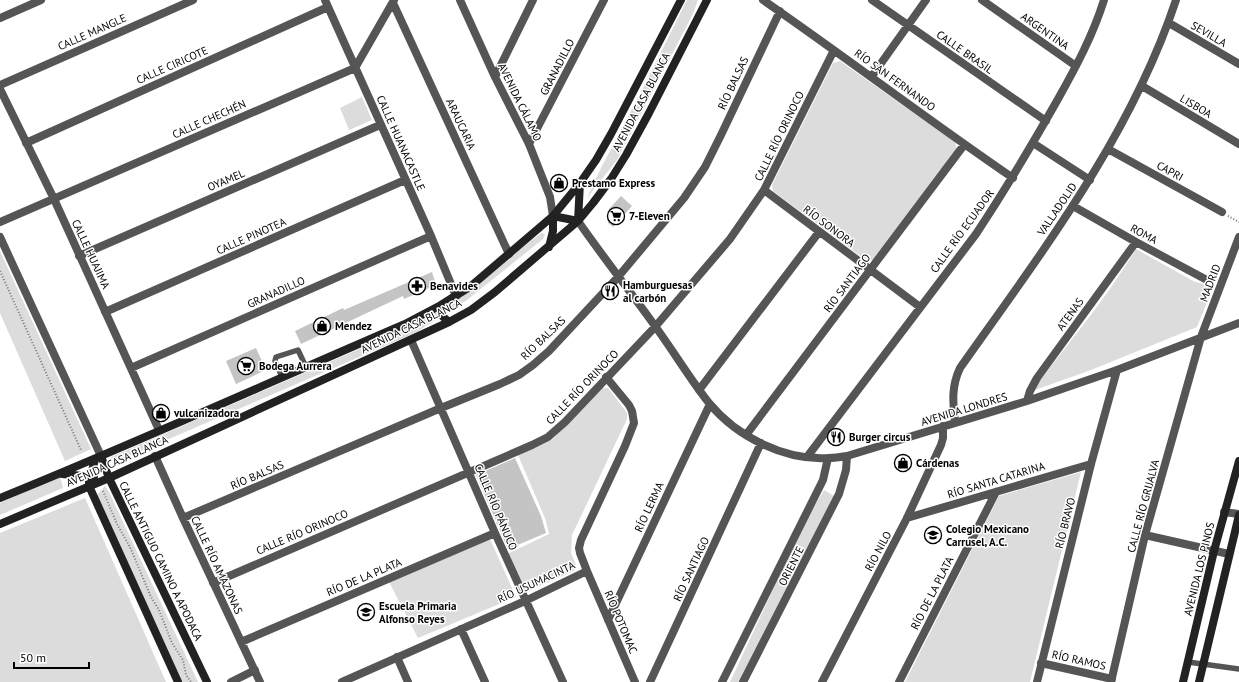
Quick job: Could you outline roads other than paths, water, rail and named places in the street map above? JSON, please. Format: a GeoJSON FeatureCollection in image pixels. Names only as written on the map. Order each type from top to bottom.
{"type":"FeatureCollection","features":[{"type":"Feature","properties":{"kind":"street"},"geometry":{"type":"LineString","coordinates":[[0,18],[41,0]]}},
{"type":"Feature","properties":{"kind":"street","name":"CALLE MANGLE"},"geometry":{"type":"LineString","coordinates":[[0,85],[194,0]]}},
{"type":"Feature","properties":{"kind":"street","name":"AVENIDA CÁLAMO"},"geometry":{"type":"LineString","coordinates":[[460,0],[495,77],[529,144],[550,197],[553,216]]}},
{"type":"Feature","properties":{"kind":"street"},"geometry":{"type":"LineString","coordinates":[[495,77],[533,0]]}},
{"type":"Feature","properties":{"kind":"street","name":"GRANADILLO"},"geometry":{"type":"LineString","coordinates":[[529,144],[604,0]]}},
{"type":"Feature","properties":{"kind":"street","name":"AVENIDA CASA BLANCA"},"geometry":{"type":"LineString","coordinates":[[0,498],[59,474],[98,455],[405,324],[441,305],[471,286],[553,216],[580,183],[612,134],[681,0]]}},
{"type":"Feature","properties":{"kind":"street","name":"AVENIDA CASA BLANCA"},"geometry":{"type":"LineString","coordinates":[[0,524],[109,478],[411,340],[449,322],[482,303],[578,222],[611,179],[626,155],[707,0]]}},
{"type":"Feature","properties":{"kind":"street","name":"RÍO SAN FERNANDO"},"geometry":{"type":"LineString","coordinates":[[763,0],[872,76],[964,145],[1013,178]]}},
{"type":"Feature","properties":{"kind":"street","name":"CALLE BRASIL"},"geometry":{"type":"LineString","coordinates":[[872,0],[1046,121]]}},
{"type":"Feature","properties":{"kind":"street"},"geometry":{"type":"LineString","coordinates":[[872,76],[926,0]]}},
{"type":"Feature","properties":{"kind":"street","name":"ARGENTINA"},"geometry":{"type":"LineString","coordinates":[[982,0],[1076,66]]}},
{"type":"Feature","properties":{"kind":"street","name":"CALLE RÍO ECUADOR"},"geometry":{"type":"LineString","coordinates":[[807,457],[976,234],[1013,178],[1046,121],[1091,37],[1104,0]]}},
{"type":"Feature","properties":{"kind":"street","name":"VALLADOLID"},"geometry":{"type":"LineString","coordinates":[[955,422],[953,389],[955,378],[960,368],[1090,180],[1142,86],[1169,23],[1176,0]]}},
{"type":"Feature","properties":{"kind":"street"},"geometry":{"type":"LineString","coordinates":[[355,68],[393,1]]}},
{"type":"Feature","properties":{"kind":"street","name":"ARAUCARIA"},"geometry":{"type":"LineString","coordinates":[[393,1],[509,254]]}},
{"type":"Feature","properties":{"kind":"street","name":"CALLE HUANACASTLE"},"geometry":{"type":"LineString","coordinates":[[326,4],[431,236],[456,296]]}},
{"type":"Feature","properties":{"kind":"street","name":"CALLE CIRICOTE"},"geometry":{"type":"LineString","coordinates":[[26,143],[326,4]]}},
{"type":"Feature","properties":{"kind":"street","name":"RÍO BALSAS"},"geometry":{"type":"LineString","coordinates":[[183,518],[500,384],[519,375],[533,365],[618,277],[684,198],[704,167],[721,135],[780,11]]}},
{"type":"Feature","properties":{"kind":"street","name":"SEVILLA"},"geometry":{"type":"LineString","coordinates":[[1169,23],[1239,64]]}},
{"type":"Feature","properties":{"kind":"street","name":"CALLE RÍO ORINOCO"},"geometry":{"type":"LineString","coordinates":[[213,583],[548,437],[565,422],[655,327],[730,238],[764,190],[834,50]]}},
{"type":"Feature","properties":{"kind":"street","name":"CALLE CHECHÉN"},"geometry":{"type":"LineString","coordinates":[[0,222],[355,68]]}},
{"type":"Feature","properties":{"kind":"street","name":"LISBOA"},"geometry":{"type":"LineString","coordinates":[[1142,86],[1239,144]]}},
{"type":"Feature","properties":{"kind":"street","name":"CALLE HUAJIMA"},"geometry":{"type":"LineString","coordinates":[[0,89],[54,199],[159,430]]}},
{"type":"Feature","properties":{"kind":"street","name":"OYAMEL"},"geometry":{"type":"LineString","coordinates":[[80,256],[380,125]]}},
{"type":"Feature","properties":{"kind":"street"},"geometry":{"type":"LineString","coordinates":[[1033,143],[1090,180]]}},
{"type":"Feature","properties":{"kind":"street","name":"RÍO SANTIAGO"},"geometry":{"type":"LineString","coordinates":[[746,435],[964,145]]}},
{"type":"Feature","properties":{"kind":"street","name":"CAPRI"},"geometry":{"type":"LineString","coordinates":[[1108,149],[1222,212]]}},
{"type":"Feature","properties":{"kind":"street","name":"CALLE PINOTEA"},"geometry":{"type":"LineString","coordinates":[[105,312],[405,180]]}},
{"type":"Feature","properties":{"kind":"street"},"geometry":{"type":"LineString","coordinates":[[548,247],[553,231],[553,216],[578,222],[580,183]]}},
{"type":"Feature","properties":{"kind":"street","name":"RÍO SONORA"},"geometry":{"type":"LineString","coordinates":[[764,190],[920,307]]}},
{"type":"Feature","properties":{"kind":"street","name":"ROMA"},"geometry":{"type":"LineString","coordinates":[[1072,206],[1205,279]]}},
{"type":"Feature","properties":{"kind":"street","name":"AVENIDA LONDRES"},"geometry":{"type":"LineString","coordinates":[[578,222],[710,404],[728,422],[746,435],[779,450],[807,457],[828,458],[847,456],[1027,401],[1118,370],[1239,323]]}},
{"type":"Feature","properties":{"kind":"street"},"geometry":{"type":"LineString","coordinates":[[699,390],[819,232]]}},
{"type":"Feature","properties":{"kind":"street","name":"GRANADILLO"},"geometry":{"type":"LineString","coordinates":[[131,368],[431,236]]}},
{"type":"Feature","properties":{"kind":"street","name":"MADRID"},"geometry":{"type":"LineString","coordinates":[[1201,337],[1239,236]]}},
{"type":"Feature","properties":{"kind":"street","name":"CALLE ANTIGUO CAMINO A APODACA"},"geometry":{"type":"LineString","coordinates":[[0,237],[98,455],[207,682]]}},
{"type":"Feature","properties":{"kind":"street","name":"ATENAS"},"geometry":{"type":"LineString","coordinates":[[1027,401],[1030,391],[1037,378],[1136,242]]}},
{"type":"Feature","properties":{"kind":"street"},"geometry":{"type":"LineString","coordinates":[[441,305],[441,315],[449,322]]}},
{"type":"Feature","properties":{"kind":"street","name":"CALLE RÍO GRIJALVA"},"geometry":{"type":"LineString","coordinates":[[1111,680],[1145,535],[1201,337]]}},
{"type":"Feature","properties":{"kind":"street","name":"CALLE RÍO PÁNUCO"},"geometry":{"type":"LineString","coordinates":[[411,340],[495,533],[563,682]]}},
{"type":"Feature","properties":{"kind":"street","name":"RÍO BRAVO"},"geometry":{"type":"LineString","coordinates":[[1037,682],[1092,464],[1118,370]]}},
{"type":"Feature","properties":{"kind":"street","name":"RÍO USUMACINTA"},"geometry":{"type":"LineString","coordinates":[[342,682],[587,571],[579,548],[581,540],[625,446],[634,423],[632,410],[629,405],[606,377]]}},
{"type":"Feature","properties":{"kind":"street","name":"RÍO LERMA"},"geometry":{"type":"LineString","coordinates":[[608,620],[710,404]]}},
{"type":"Feature","properties":{"kind":"street","name":"RÍO NILO"},"geometry":{"type":"LineString","coordinates":[[822,682],[907,518],[941,445],[943,438],[943,426]]}},
{"type":"Feature","properties":{"kind":"street","name":"RÍO SANTIAGO"},"geometry":{"type":"LineString","coordinates":[[650,682],[761,443]]}},
{"type":"Feature","properties":{"kind":"street"},"geometry":{"type":"LineString","coordinates":[[98,455],[90,477],[89,486],[178,682]]}},
{"type":"Feature","properties":{"kind":"street","name":"CALLE RÍO AMAZONAS"},"geometry":{"type":"LineString","coordinates":[[155,456],[260,682]]}},
{"type":"Feature","properties":{"kind":"street","name":"ORIENTE"},"geometry":{"type":"LineString","coordinates":[[744,682],[837,499],[843,482],[847,456]]}},
{"type":"Feature","properties":{"kind":"street","name":"ORIENTE"},"geometry":{"type":"LineString","coordinates":[[722,682],[823,480],[828,458]]}},
{"type":"Feature","properties":{"kind":"street","name":"AVENIDA LOS PINOS"},"geometry":{"type":"LineString","coordinates":[[1183,682],[1214,551],[1239,461]]}},
{"type":"Feature","properties":{"kind":"street","name":"RÍO SANTA CATARINA"},"geometry":{"type":"LineString","coordinates":[[907,518],[1092,464]]}},
{"type":"Feature","properties":{"kind":"street"},"geometry":{"type":"LineString","coordinates":[[59,474],[109,478]]}},
{"type":"Feature","properties":{"kind":"street","name":"RÍO DE LA PLATA"},"geometry":{"type":"LineString","coordinates":[[899,682],[996,492]]}},
{"type":"Feature","properties":{"kind":"street"},"geometry":{"type":"LineString","coordinates":[[1199,682],[1239,514],[1224,512]]}},
{"type":"Feature","properties":{"kind":"street","name":"RÍO DE LA PLATA"},"geometry":{"type":"LineString","coordinates":[[241,642],[495,533]]}},
{"type":"Feature","properties":{"kind":"street"},"geometry":{"type":"LineString","coordinates":[[1145,535],[1229,554]]}},
{"type":"Feature","properties":{"kind":"street","name":"RÍO POTOMAC"},"geometry":{"type":"LineString","coordinates":[[587,571],[635,682]]}},
{"type":"Feature","properties":{"kind":"street"},"geometry":{"type":"LineString","coordinates":[[461,629],[485,682]]}},
{"type":"Feature","properties":{"kind":"street"},"geometry":{"type":"LineString","coordinates":[[397,657],[408,682]]}},
{"type":"Feature","properties":{"kind":"street","name":"RÍO RAMOS"},"geometry":{"type":"LineString","coordinates":[[1041,663],[1111,680]]}},
{"type":"Feature","properties":{"kind":"street"},"geometry":{"type":"LineString","coordinates":[[231,682],[255,670]]}},
{"type":"Feature","properties":{"kind":"lane"},"geometry":{"type":"LineString","coordinates":[[282,377],[276,357],[298,350],[306,367]]}},
{"type":"Feature","properties":{"kind":"lane"},"geometry":{"type":"LineString","coordinates":[[1188,662],[1239,669]]}},
{"type":"Feature","properties":{"kind":"place","name":"Prestamo Express"},"geometry":{"type":"Point","coordinates":[559,183]}},
{"type":"Feature","properties":{"kind":"place","name":"7-Eleven"},"geometry":{"type":"Point","coordinates":[616,216]}},
{"type":"Feature","properties":{"kind":"place","name":"Benavides"},"geometry":{"type":"Point","coordinates":[417,286]}},
{"type":"Feature","properties":{"kind":"place","name":"Hamburguesas al carbón"},"geometry":{"type":"Point","coordinates":[610,291]}},
{"type":"Feature","properties":{"kind":"place","name":"Mendez"},"geometry":{"type":"Point","coordinates":[322,326]}},
{"type":"Feature","properties":{"kind":"place","name":"Bodega Aurrera"},"geometry":{"type":"Point","coordinates":[246,366]}},
{"type":"Feature","properties":{"kind":"place","name":"vulcanizadora"},"geometry":{"type":"Point","coordinates":[161,413]}},
{"type":"Feature","properties":{"kind":"place","name":"Burger circus"},"geometry":{"type":"Point","coordinates":[836,437]}},
{"type":"Feature","properties":{"kind":"place","name":"Cárdenas"},"geometry":{"type":"Point","coordinates":[903,463]}},
{"type":"Feature","properties":{"kind":"place","name":"Colegio Mexicano Carrusel, A.C."},"geometry":{"type":"Point","coordinates":[933,535]}},
{"type":"Feature","properties":{"kind":"place","name":"Escuela Primaria Alfonso Reyes"},"geometry":{"type":"Point","coordinates":[366,612]}}]}
